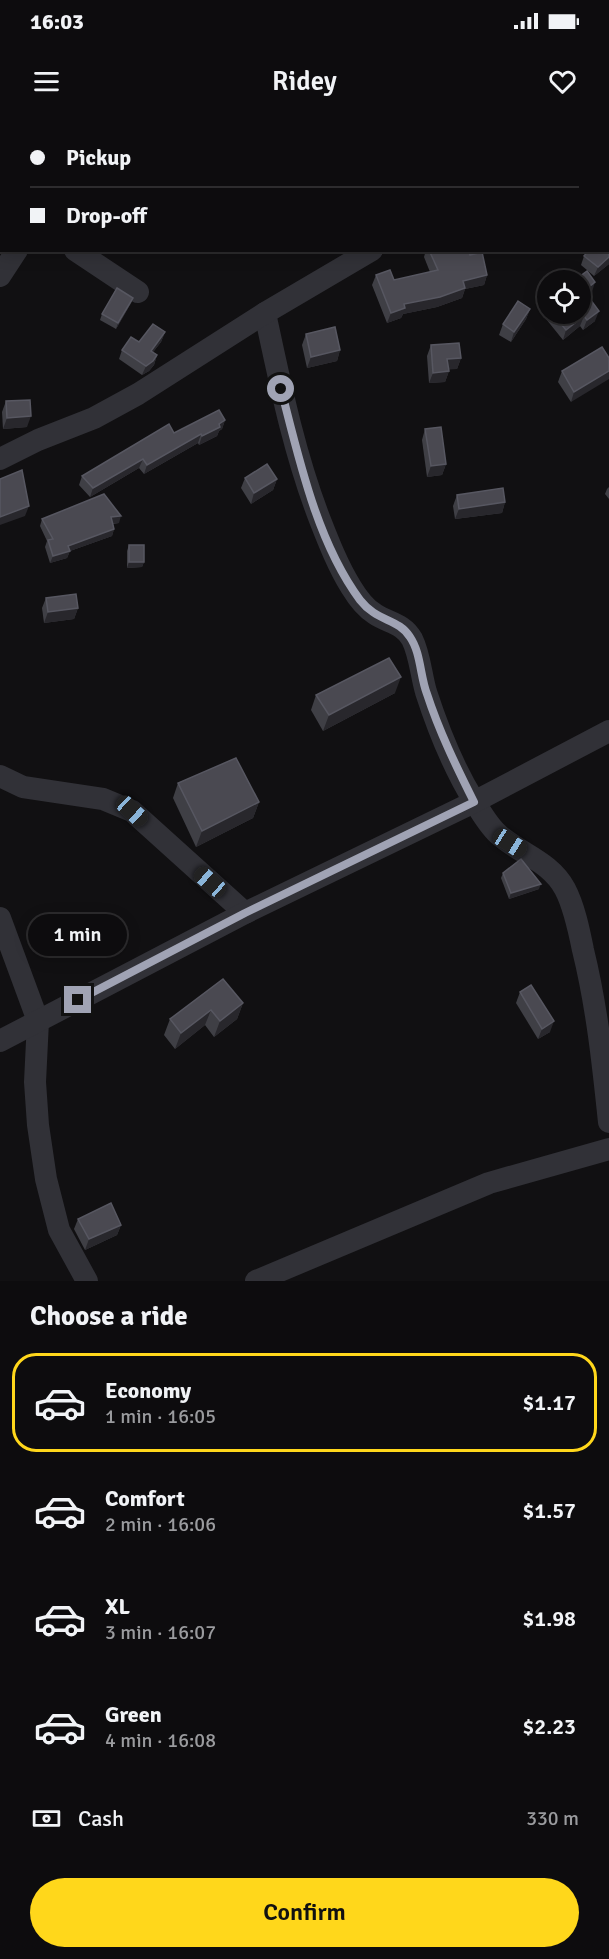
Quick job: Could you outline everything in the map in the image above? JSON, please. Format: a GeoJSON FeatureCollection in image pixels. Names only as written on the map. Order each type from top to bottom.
{"type":"FeatureCollection","features":[{"type":"Feature","properties":{"kind":"street"},"geometry":{"type":"LineString","coordinates":[[0,276],[16,252]]}},
{"type":"Feature","properties":{"kind":"street"},"geometry":{"type":"LineString","coordinates":[[78,252],[138,292]]}},
{"type":"Feature","properties":{"kind":"street"},"geometry":{"type":"LineString","coordinates":[[0,459],[39,440],[94,418],[129,399],[265,312],[369,252]]}},
{"type":"Feature","properties":{"kind":"street"},"geometry":{"type":"LineString","coordinates":[[265,312],[295,446],[331,549],[350,586],[372,613],[383,620],[400,625],[411,639],[438,726],[452,760],[474,802],[497,833],[551,870],[566,890],[579,930],[593,992],[609,1122]]}},
{"type":"Feature","properties":{"kind":"street"},"geometry":{"type":"LineString","coordinates":[[0,1041],[245,913],[474,802],[609,731]]}},
{"type":"Feature","properties":{"kind":"street"},"geometry":{"type":"LineString","coordinates":[[0,776],[23,787],[103,799],[132,811],[245,913]]}},
{"type":"Feature","properties":{"kind":"street"},"geometry":{"type":"LineString","coordinates":[[0,918],[38,1021],[35,1082],[38,1125],[46,1179],[59,1230],[87,1281]]}},
{"type":"Feature","properties":{"kind":"street"},"geometry":{"type":"LineString","coordinates":[[256,1281],[489,1183],[609,1149]]}},
{"type":"Feature","properties":{"kind":"building"},"geometry":{"type":"Polygon","coordinates":[[[430,252],[469,252],[470,255],[482,252],[487,275],[463,281],[465,288],[440,297],[404,304],[405,308],[391,313],[376,275],[390,270],[394,280],[438,270],[430,252]]]}},
{"type":"Feature","properties":{"kind":"building"},"geometry":{"type":"Polygon","coordinates":[[[587,252],[609,252],[609,257],[598,267],[584,256],[587,252]]]}},
{"type":"Feature","properties":{"kind":"building"},"geometry":{"type":"Polygon","coordinates":[[[117,288],[133,298],[118,323],[102,314],[117,288]]]}},
{"type":"Feature","properties":{"kind":"building"},"geometry":{"type":"Polygon","coordinates":[[[591,300],[599,311],[591,317],[591,300]]]}},
{"type":"Feature","properties":{"kind":"building"},"geometry":{"type":"Polygon","coordinates":[[[518,301],[530,309],[514,332],[503,324],[518,301]]]}},
{"type":"Feature","properties":{"kind":"building"},"geometry":{"type":"Polygon","coordinates":[[[153,324],[165,332],[151,351],[157,355],[146,366],[122,350],[131,337],[139,342],[153,324]]]}},
{"type":"Feature","properties":{"kind":"building"},"geometry":{"type":"Polygon","coordinates":[[[561,324],[574,324],[566,330],[561,324]]]}},
{"type":"Feature","properties":{"kind":"building"},"geometry":{"type":"Polygon","coordinates":[[[335,327],[340,350],[311,357],[306,334],[335,327]]]}},
{"type":"Feature","properties":{"kind":"building"},"geometry":{"type":"Polygon","coordinates":[[[459,343],[461,358],[447,359],[449,371],[433,373],[431,345],[459,343]]]}},
{"type":"Feature","properties":{"kind":"building"},"geometry":{"type":"Polygon","coordinates":[[[602,347],[609,358],[609,371],[574,392],[562,371],[602,347]]]}},
{"type":"Feature","properties":{"kind":"building"},"geometry":{"type":"Polygon","coordinates":[[[30,400],[31,416],[7,418],[6,401],[30,400]]]}},
{"type":"Feature","properties":{"kind":"building"},"geometry":{"type":"Polygon","coordinates":[[[219,410],[225,420],[219,424],[220,427],[202,436],[201,434],[147,465],[143,459],[93,488],[82,476],[169,424],[174,433],[219,410]]]}},
{"type":"Feature","properties":{"kind":"building"},"geometry":{"type":"Polygon","coordinates":[[[441,427],[446,464],[431,466],[425,429],[441,427]]]}},
{"type":"Feature","properties":{"kind":"building"},"geometry":{"type":"Polygon","coordinates":[[[267,464],[277,479],[254,493],[245,478],[267,464]]]}},
{"type":"Feature","properties":{"kind":"building"},"geometry":{"type":"Polygon","coordinates":[[[22,470],[29,506],[0,517],[0,479],[22,470]]]}},
{"type":"Feature","properties":{"kind":"building"},"geometry":{"type":"Polygon","coordinates":[[[503,488],[505,502],[459,509],[457,495],[503,488]]]}},
{"type":"Feature","properties":{"kind":"building"},"geometry":{"type":"Polygon","coordinates":[[[104,494],[121,516],[111,517],[114,529],[68,546],[70,551],[53,556],[48,540],[53,539],[42,519],[104,494]]]}},
{"type":"Feature","properties":{"kind":"building"},"geometry":{"type":"Polygon","coordinates":[[[129,545],[144,545],[144,562],[129,562],[129,545]]]}},
{"type":"Feature","properties":{"kind":"building"},"geometry":{"type":"Polygon","coordinates":[[[76,594],[78,608],[48,612],[46,598],[76,594]]]}},
{"type":"Feature","properties":{"kind":"building"},"geometry":{"type":"Polygon","coordinates":[[[389,658],[401,677],[329,715],[316,695],[389,658]]]}},
{"type":"Feature","properties":{"kind":"building"},"geometry":{"type":"Polygon","coordinates":[[[236,758],[259,802],[202,831],[178,783],[236,758]]]}},
{"type":"Feature","properties":{"kind":"building"},"geometry":{"type":"Polygon","coordinates":[[[521,859],[541,884],[511,893],[503,873],[521,859]]]}},
{"type":"Feature","properties":{"kind":"building"},"geometry":{"type":"Polygon","coordinates":[[[223,979],[243,1003],[220,1021],[211,1010],[181,1033],[170,1019],[223,979]]]}},
{"type":"Feature","properties":{"kind":"building"},"geometry":{"type":"Polygon","coordinates":[[[531,985],[554,1021],[542,1029],[520,992],[531,985]]]}},
{"type":"Feature","properties":{"kind":"building"},"geometry":{"type":"Polygon","coordinates":[[[111,1203],[121,1225],[89,1239],[78,1219],[111,1203]]]}},
{"type":"Feature","properties":{"kind":"route"},"geometry":{"type":"LineString","coordinates":[[78,1000],[245,913],[474,802],[452,760],[438,726],[411,639],[400,625],[383,620],[362,603],[350,586],[331,549],[295,446],[281,389]]}}]}
